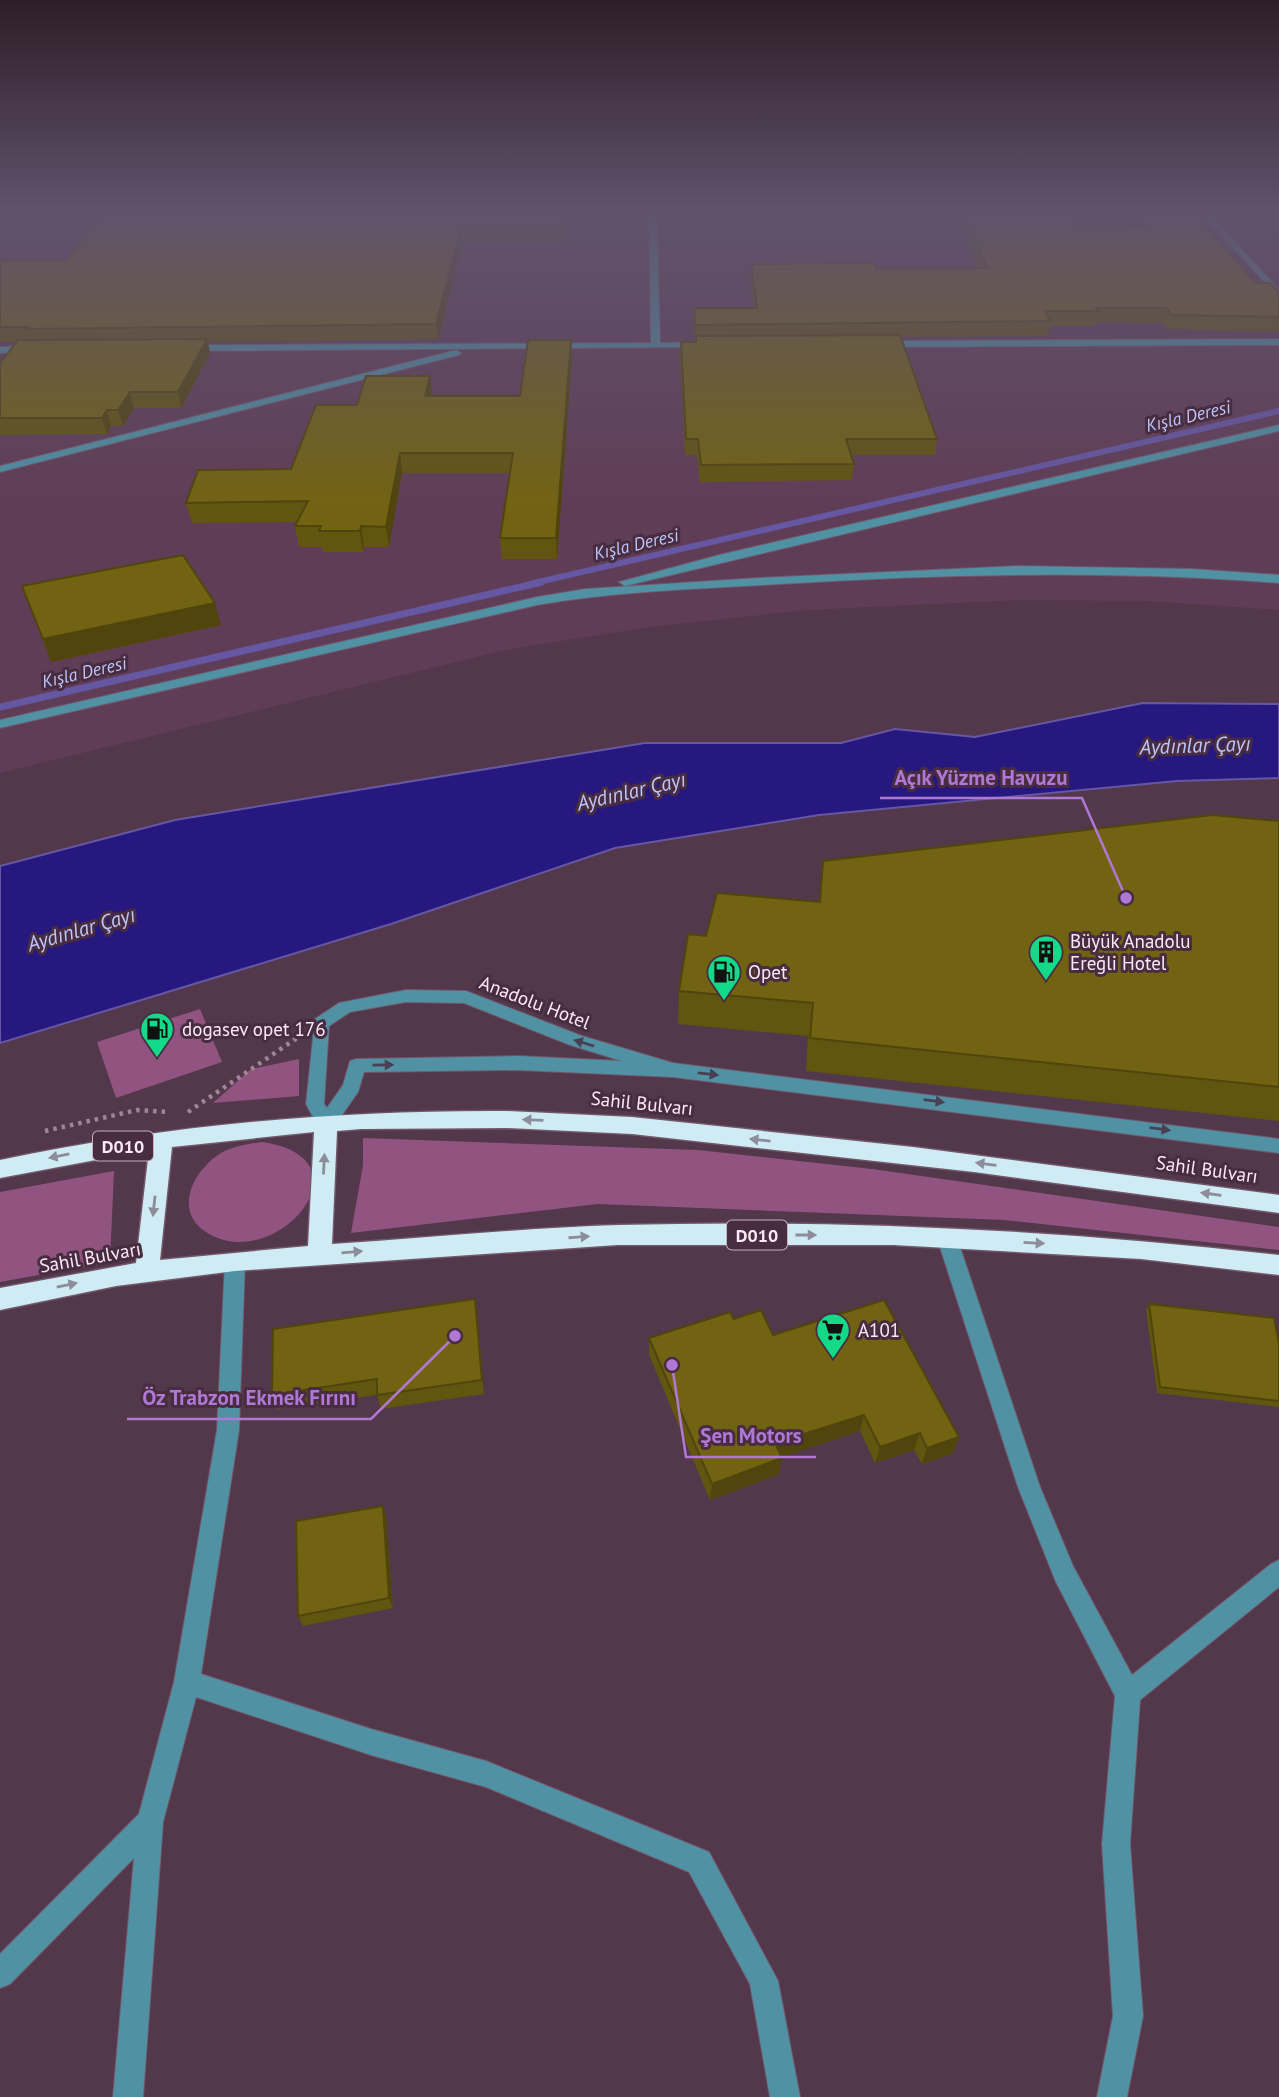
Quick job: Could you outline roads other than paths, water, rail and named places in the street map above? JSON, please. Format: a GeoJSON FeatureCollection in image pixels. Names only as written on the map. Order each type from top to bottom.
{"type":"FeatureCollection","features":[{"type":"Feature","properties":{"kind":"highway","name":"Sahil Bulvarı"},"geometry":{"type":"LineString","coordinates":[[0,1169],[59,1155],[247,1128],[326,1123],[521,1119],[583,1122],[917,1155],[1279,1204]]}},
{"type":"Feature","properties":{"kind":"highway"},"geometry":{"type":"LineString","coordinates":[[320,1255],[326,1123]]}},
{"type":"Feature","properties":{"kind":"highway"},"geometry":{"type":"LineString","coordinates":[[147,1272],[161,1141]]}},
{"type":"Feature","properties":{"kind":"highway","name":"Sahil Bulvarı"},"geometry":{"type":"LineString","coordinates":[[0,1299],[147,1272],[235,1261],[617,1235],[894,1235],[1141,1249],[1279,1265]]}},
{"type":"Feature","properties":{"kind":"street"},"geometry":{"type":"LineString","coordinates":[[655,312],[656,345]]}},
{"type":"Feature","properties":{"kind":"street"},"geometry":{"type":"LineString","coordinates":[[863,344],[1279,342]]}},
{"type":"Feature","properties":{"kind":"street"},"geometry":{"type":"LineString","coordinates":[[181,348],[711,345]]}},
{"type":"Feature","properties":{"kind":"street"},"geometry":{"type":"LineString","coordinates":[[0,469],[483,347]]}},
{"type":"Feature","properties":{"kind":"street"},"geometry":{"type":"LineString","coordinates":[[0,349],[42,349]]}},
{"type":"Feature","properties":{"kind":"street"},"geometry":{"type":"LineString","coordinates":[[0,724],[537,601],[585,593],[719,558],[1279,428]]}},
{"type":"Feature","properties":{"kind":"street"},"geometry":{"type":"LineString","coordinates":[[585,593],[983,571],[1087,570],[1279,579]]}},
{"type":"Feature","properties":{"kind":"street","name":"Anadolu Hotel"},"geometry":{"type":"LineString","coordinates":[[326,1123],[315,1104],[321,1023],[345,1007],[406,996],[466,998],[576,1041],[673,1070]]}},
{"type":"Feature","properties":{"kind":"street"},"geometry":{"type":"LineString","coordinates":[[326,1123],[352,1087],[356,1066],[518,1063],[673,1070],[1279,1146]]}},
{"type":"Feature","properties":{"kind":"street"},"geometry":{"type":"LineString","coordinates":[[947,1238],[1028,1487],[1064,1574],[1128,1694],[1116,1844],[1128,2016],[1112,2097]]}},
{"type":"Feature","properties":{"kind":"street"},"geometry":{"type":"LineString","coordinates":[[131,2095],[150,1822],[187,1682],[228,1430],[235,1261]]}},
{"type":"Feature","properties":{"kind":"street"},"geometry":{"type":"LineString","coordinates":[[1128,1694],[1279,1572]]}},
{"type":"Feature","properties":{"kind":"street"},"geometry":{"type":"LineString","coordinates":[[187,1682],[371,1742],[486,1774],[699,1862],[764,1981],[785,2097]]}},
{"type":"Feature","properties":{"kind":"street"},"geometry":{"type":"LineString","coordinates":[[0,1974],[150,1822]]}},
{"type":"Feature","properties":{"kind":"water","name":"Aydınlar Çayı"},"geometry":{"type":"Polygon","coordinates":[[[1143,703],[1279,704],[1279,778],[1177,781],[819,815],[615,848],[391,924],[0,1043],[0,866],[175,820],[645,743],[841,743],[895,729],[975,737],[1143,703]]]}},
{"type":"Feature","properties":{"kind":"waterway","name":"Kışla Deresi"},"geometry":{"type":"LineString","coordinates":[[534,583],[1279,411]]}},
{"type":"Feature","properties":{"kind":"waterway","name":"Kışla Deresi"},"geometry":{"type":"LineString","coordinates":[[0,707],[542,582]]}},
{"type":"Feature","properties":{"kind":"place","name":"Açık Yüzme Havuzu"},"geometry":{"type":"Point","coordinates":[1126,898]}},
{"type":"Feature","properties":{"kind":"place","name":"Büyük Anadolu Ereğli Hotel"},"geometry":{"type":"Point","coordinates":[1046,982]}},
{"type":"Feature","properties":{"kind":"place","name":"Opet"},"geometry":{"type":"Point","coordinates":[724,1002]}},
{"type":"Feature","properties":{"kind":"place","name":"dogasev opet 176"},"geometry":{"type":"Point","coordinates":[157,1059]}},
{"type":"Feature","properties":{"kind":"place","name":"Öz Trabzon Ekmek Fırını"},"geometry":{"type":"Point","coordinates":[455,1336]}},
{"type":"Feature","properties":{"kind":"place","name":"A101"},"geometry":{"type":"Point","coordinates":[833,1360]}},
{"type":"Feature","properties":{"kind":"place","name":"Şen Motors"},"geometry":{"type":"Point","coordinates":[672,1365]}}]}
